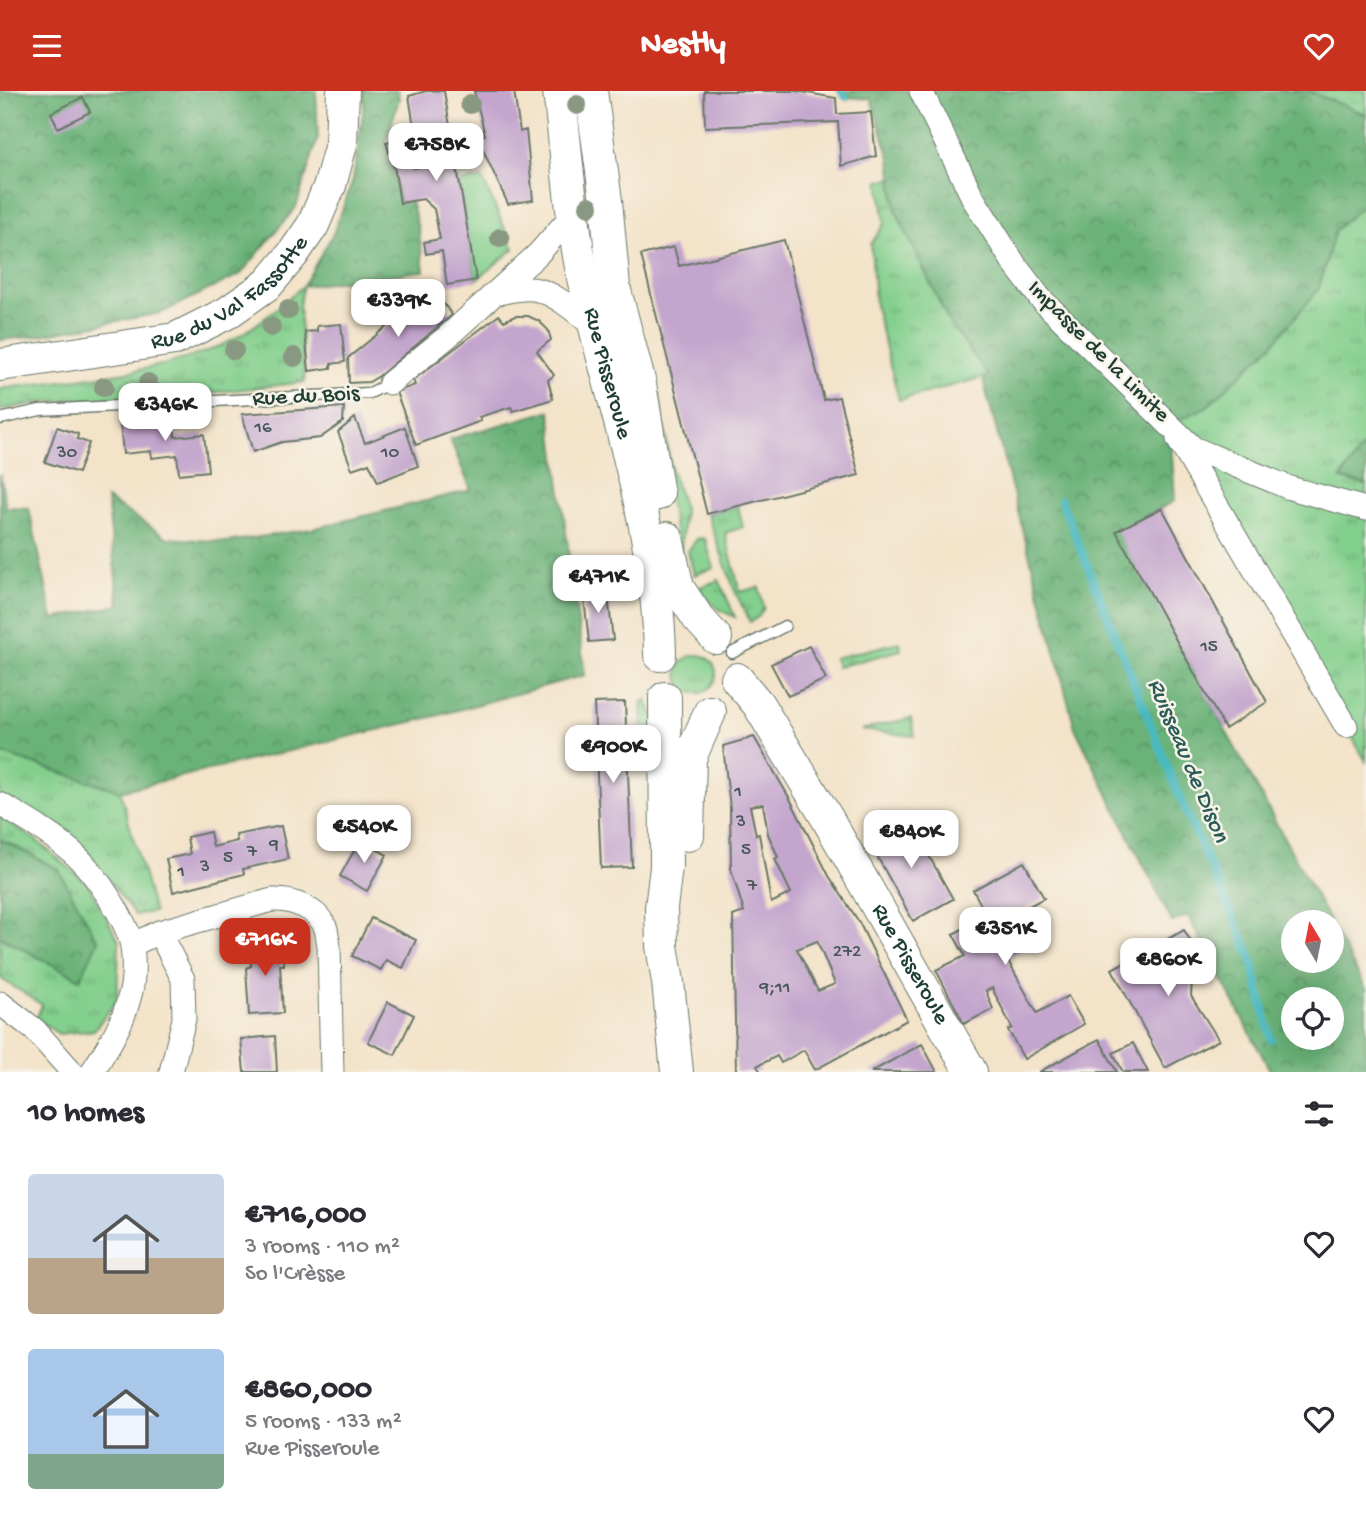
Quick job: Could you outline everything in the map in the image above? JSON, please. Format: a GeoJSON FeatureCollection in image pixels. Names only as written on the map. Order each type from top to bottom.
{"type":"FeatureCollection","features":[{"type":"Feature","properties":{"kind":"main road","name":"Rue du Val Fassotte"},"geometry":{"type":"LineString","coordinates":[[0,365],[175,339],[227,313],[268,284],[313,225],[330,185],[341,144],[343,91]]}},
{"type":"Feature","properties":{"kind":"main road","name":"Rue Pisseroule"},"geometry":{"type":"LineString","coordinates":[[559,91],[585,287],[643,516],[660,619],[660,655]]}},
{"type":"Feature","properties":{"kind":"main road","name":"Rue Pisseroule"},"geometry":{"type":"LineString","coordinates":[[591,91],[614,287],[640,384],[651,463],[675,578],[686,601],[728,657],[827,818],[971,1072]]}},
{"type":"Feature","properties":{"kind":"main road"},"geometry":{"type":"LineString","coordinates":[[695,633],[728,657],[733,692],[725,702],[710,712],[687,713],[677,709],[665,698],[657,681],[657,667],[660,655],[670,643],[695,633]]}},
{"type":"Feature","properties":{"kind":"main road"},"geometry":{"type":"LineString","coordinates":[[665,698],[666,867],[661,908],[662,946],[677,1072]]}},
{"type":"Feature","properties":{"kind":"main road"},"geometry":{"type":"LineString","coordinates":[[668,982],[687,872],[690,758],[710,712]]}},
{"type":"Feature","properties":{"kind":"street","name":"Impasse de la Limite"},"geometry":{"type":"LineString","coordinates":[[921,91],[974,200],[1015,265],[1040,298],[1193,448],[1290,488],[1366,509]]}},
{"type":"Feature","properties":{"kind":"street","name":"Rue du Bois"},"geometry":{"type":"LineString","coordinates":[[390,383],[447,337],[538,254],[574,213]]}},
{"type":"Feature","properties":{"kind":"street"},"geometry":{"type":"LineString","coordinates":[[493,294],[518,289],[537,290],[555,298],[595,327]]}},
{"type":"Feature","properties":{"kind":"street"},"geometry":{"type":"LineString","coordinates":[[1170,424],[1346,726]]}},
{"type":"Feature","properties":{"kind":"street"},"geometry":{"type":"LineString","coordinates":[[0,804],[74,853],[97,880],[117,911],[132,945],[131,992],[122,1024],[92,1072]]}},
{"type":"Feature","properties":{"kind":"street"},"geometry":{"type":"LineString","coordinates":[[132,945],[159,932],[272,900],[286,899],[302,905],[325,927],[329,947],[332,1072]]}},
{"type":"Feature","properties":{"kind":"street"},"geometry":{"type":"LineString","coordinates":[[159,932],[183,979],[184,1020],[171,1072]]}},
{"type":"Feature","properties":{"kind":"street"},"geometry":{"type":"LineString","coordinates":[[0,1003],[35,1030],[72,1072]]}},
{"type":"Feature","properties":{"kind":"lane","name":"Rue du Bois"},"geometry":{"type":"LineString","coordinates":[[0,419],[40,410],[370,393],[390,383]]}},
{"type":"Feature","properties":{"kind":"lane"},"geometry":{"type":"LineString","coordinates":[[728,657],[785,626]]}},
{"type":"Feature","properties":{"kind":"green space"},"geometry":{"type":"Polygon","coordinates":[[[0,91],[316,91],[318,138],[296,207],[241,274],[161,313],[37,336],[0,340],[0,91]]]}},
{"type":"Feature","properties":{"kind":"green space"},"geometry":{"type":"Polygon","coordinates":[[[363,91],[398,91],[399,99],[386,142],[400,203],[411,201],[419,232],[424,271],[303,286],[334,232],[353,180],[364,106],[363,91]]]}},
{"type":"Feature","properties":{"kind":"green space"},"geometry":{"type":"Polygon","coordinates":[[[841,91],[1307,91],[1366,114],[1366,202],[1335,230],[1318,290],[1271,346],[1208,406],[1170,424],[1175,501],[1117,531],[1323,910],[1281,910],[1281,973],[1344,973],[1344,948],[1366,989],[1366,1072],[1271,1072],[1188,916],[1172,922],[1075,728],[983,379],[988,375],[949,322],[896,211],[890,158],[871,99],[846,97],[841,91]]]}},
{"type":"Feature","properties":{"kind":"green space"},"geometry":{"type":"Polygon","coordinates":[[[1307,91],[1366,91],[1366,114],[1307,91]]]}},
{"type":"Feature","properties":{"kind":"green space"},"geometry":{"type":"Polygon","coordinates":[[[482,178],[514,249],[476,280],[459,182],[482,178]]]}},
{"type":"Feature","properties":{"kind":"green space"},"geometry":{"type":"Polygon","coordinates":[[[892,178],[896,211],[949,322],[989,376],[899,400],[875,306],[871,244],[885,223],[879,181],[892,178]]]}},
{"type":"Feature","properties":{"kind":"green space"},"geometry":{"type":"Polygon","coordinates":[[[1366,202],[1366,442],[1341,478],[1366,485],[1366,761],[1170,424],[1208,406],[1318,290],[1335,230],[1366,202]]]}},
{"type":"Feature","properties":{"kind":"green space"},"geometry":{"type":"Polygon","coordinates":[[[303,286],[299,305],[305,382],[181,396],[42,402],[0,410],[0,389],[157,366],[217,347],[252,328],[303,286]]]}},
{"type":"Feature","properties":{"kind":"green space"},"geometry":{"type":"Polygon","coordinates":[[[647,385],[659,393],[671,469],[684,509],[681,550],[684,578],[647,385]]]}},
{"type":"Feature","properties":{"kind":"green space"},"geometry":{"type":"Polygon","coordinates":[[[550,411],[585,675],[436,716],[120,791],[0,753],[0,474],[6,507],[29,508],[53,619],[119,605],[107,499],[168,538],[227,542],[311,529],[471,490],[450,439],[550,411]]]}},
{"type":"Feature","properties":{"kind":"green space"},"geometry":{"type":"Polygon","coordinates":[[[1366,442],[1366,485],[1341,479],[1366,442]]]}},
{"type":"Feature","properties":{"kind":"green space"},"geometry":{"type":"Polygon","coordinates":[[[738,506],[743,527],[725,533],[740,592],[759,587],[764,608],[758,617],[750,622],[735,591],[707,514],[738,506]]]}},
{"type":"Feature","properties":{"kind":"green space"},"geometry":{"type":"Polygon","coordinates":[[[697,539],[705,539],[714,568],[694,575],[688,551],[697,539]]]}},
{"type":"Feature","properties":{"kind":"green space"},"geometry":{"type":"Polygon","coordinates":[[[719,580],[735,617],[714,605],[698,588],[719,580]]]}},
{"type":"Feature","properties":{"kind":"green space"},"geometry":{"type":"Polygon","coordinates":[[[900,642],[901,650],[837,667],[834,658],[900,642]]]}},
{"type":"Feature","properties":{"kind":"green space"},"geometry":{"type":"Polygon","coordinates":[[[697,655],[710,661],[716,674],[710,687],[697,693],[684,687],[678,674],[684,661],[697,655]]]}},
{"type":"Feature","properties":{"kind":"green space"},"geometry":{"type":"Polygon","coordinates":[[[646,700],[655,718],[657,758],[648,755],[643,743],[642,703],[646,700]]]}},
{"type":"Feature","properties":{"kind":"green space"},"geometry":{"type":"Polygon","coordinates":[[[911,718],[915,736],[861,730],[911,718]]]}},
{"type":"Feature","properties":{"kind":"green space"},"geometry":{"type":"Polygon","coordinates":[[[0,753],[120,791],[154,912],[135,915],[86,850],[0,796],[0,753]]]}},
{"type":"Feature","properties":{"kind":"green space"},"geometry":{"type":"Polygon","coordinates":[[[0,817],[36,840],[88,884],[119,941],[117,1000],[94,1030],[59,1034],[36,1019],[42,1005],[0,978],[0,937],[80,979],[58,869],[0,839],[0,817]]]}},
{"type":"Feature","properties":{"kind":"green space"},"geometry":{"type":"Polygon","coordinates":[[[0,839],[58,869],[98,941],[80,979],[0,937],[0,839]]]}},
{"type":"Feature","properties":{"kind":"building"},"geometry":{"type":"Polygon","coordinates":[[[426,91],[444,91],[476,280],[447,285],[442,251],[426,254],[424,242],[440,239],[434,209],[423,199],[400,203],[395,171],[386,142],[410,138],[414,168],[419,167],[419,164],[431,162],[426,137],[416,139],[409,96],[426,91]]]}},
{"type":"Feature","properties":{"kind":"building"},"geometry":{"type":"Polygon","coordinates":[[[474,91],[514,91],[520,132],[526,130],[533,200],[508,204],[477,137],[485,135],[474,91]]]}},
{"type":"Feature","properties":{"kind":"building"},"geometry":{"type":"Polygon","coordinates":[[[704,91],[796,91],[836,98],[837,114],[871,112],[876,156],[841,166],[838,122],[705,127],[704,91]]]}},
{"type":"Feature","properties":{"kind":"building"},"geometry":{"type":"Polygon","coordinates":[[[83,97],[90,112],[58,128],[51,113],[83,97]]]}},
{"type":"Feature","properties":{"kind":"building"},"geometry":{"type":"Polygon","coordinates":[[[784,240],[824,400],[839,397],[859,475],[707,514],[641,255],[674,247],[679,266],[784,240]]]}},
{"type":"Feature","properties":{"kind":"building"},"geometry":{"type":"Polygon","coordinates":[[[433,289],[452,315],[379,376],[369,382],[349,383],[348,358],[396,319],[395,317],[433,289]]]}},
{"type":"Feature","properties":{"kind":"building"},"geometry":{"type":"Polygon","coordinates":[[[499,315],[504,321],[515,316],[528,316],[539,321],[548,330],[551,340],[537,351],[554,375],[548,380],[553,399],[513,411],[511,407],[479,417],[481,421],[416,445],[396,392],[415,385],[413,380],[499,315]]]}},
{"type":"Feature","properties":{"kind":"building"},"geometry":{"type":"Polygon","coordinates":[[[341,324],[345,362],[331,364],[331,368],[309,371],[305,332],[317,331],[317,326],[341,324]]]}},
{"type":"Feature","properties":{"kind":"building"},"geometry":{"type":"Polygon","coordinates":[[[344,407],[343,422],[320,438],[282,442],[253,452],[242,414],[344,407]]]}},
{"type":"Feature","properties":{"kind":"building"},"geometry":{"type":"Polygon","coordinates":[[[173,416],[175,437],[204,434],[208,471],[179,474],[177,455],[152,458],[151,451],[123,454],[120,422],[173,416]]]}},
{"type":"Feature","properties":{"kind":"building"},"geometry":{"type":"Polygon","coordinates":[[[355,418],[365,443],[405,427],[418,466],[378,482],[369,463],[352,469],[338,432],[355,418]]]}},
{"type":"Feature","properties":{"kind":"building"},"geometry":{"type":"Polygon","coordinates":[[[57,427],[78,434],[77,439],[89,443],[78,473],[45,462],[57,427]]]}},
{"type":"Feature","properties":{"kind":"building"},"geometry":{"type":"Polygon","coordinates":[[[1162,508],[1267,702],[1225,729],[1116,531],[1162,508]]]}},
{"type":"Feature","properties":{"kind":"building"},"geometry":{"type":"Polygon","coordinates":[[[607,587],[613,640],[589,642],[583,589],[607,587]]]}},
{"type":"Feature","properties":{"kind":"building"},"geometry":{"type":"Polygon","coordinates":[[[809,646],[826,679],[788,696],[771,664],[809,646]]]}},
{"type":"Feature","properties":{"kind":"building"},"geometry":{"type":"Polygon","coordinates":[[[625,702],[632,867],[601,868],[594,703],[625,702]]]}},
{"type":"Feature","properties":{"kind":"building"},"geometry":{"type":"Polygon","coordinates":[[[754,737],[790,799],[829,876],[859,922],[907,1020],[815,1070],[804,1050],[781,1063],[777,1056],[757,1066],[761,1072],[736,1072],[733,916],[744,912],[731,869],[730,808],[723,746],[754,737]],[[763,804],[750,806],[756,835],[759,834],[771,903],[791,893],[775,859],[778,857],[768,834],[763,804]],[[817,941],[797,949],[818,991],[835,984],[817,941]]]}},
{"type":"Feature","properties":{"kind":"building"},"geometry":{"type":"Polygon","coordinates":[[[909,820],[953,899],[913,921],[869,842],[909,820]]]}},
{"type":"Feature","properties":{"kind":"building"},"geometry":{"type":"Polygon","coordinates":[[[281,826],[288,859],[243,869],[244,874],[173,892],[166,859],[190,854],[187,837],[210,832],[213,847],[237,841],[236,835],[281,826]]]}},
{"type":"Feature","properties":{"kind":"building"},"geometry":{"type":"Polygon","coordinates":[[[360,840],[387,855],[367,891],[340,876],[360,840]]]}},
{"type":"Feature","properties":{"kind":"building"},"geometry":{"type":"Polygon","coordinates":[[[1024,862],[1044,898],[992,926],[1000,941],[1033,921],[1042,937],[1007,959],[1037,1013],[1068,996],[1084,1024],[1024,1059],[1008,1030],[1012,1028],[992,988],[986,991],[993,1009],[964,1024],[936,970],[965,956],[953,934],[987,916],[973,890],[1024,862]]]}},
{"type":"Feature","properties":{"kind":"building"},"geometry":{"type":"Polygon","coordinates":[[[371,918],[416,940],[403,968],[386,960],[381,970],[352,956],[371,918]]]}},
{"type":"Feature","properties":{"kind":"building"},"geometry":{"type":"Polygon","coordinates":[[[1184,930],[1208,970],[1192,978],[1191,996],[1219,1040],[1165,1068],[1112,969],[1184,930]]]}},
{"type":"Feature","properties":{"kind":"building"},"geometry":{"type":"Polygon","coordinates":[[[283,941],[284,965],[280,965],[283,1013],[249,1015],[246,968],[251,966],[250,942],[283,941]]]}},
{"type":"Feature","properties":{"kind":"building"},"geometry":{"type":"Polygon","coordinates":[[[388,1002],[414,1015],[395,1055],[368,1042],[388,1002]]]}},
{"type":"Feature","properties":{"kind":"building"},"geometry":{"type":"Polygon","coordinates":[[[275,1036],[277,1072],[244,1072],[241,1039],[275,1036]]]}},
{"type":"Feature","properties":{"kind":"building"},"geometry":{"type":"Polygon","coordinates":[[[1099,1039],[1117,1072],[1039,1072],[1099,1039]]]}},
{"type":"Feature","properties":{"kind":"building"},"geometry":{"type":"Polygon","coordinates":[[[1133,1043],[1148,1072],[1123,1072],[1113,1053],[1133,1043]]]}},
{"type":"Feature","properties":{"kind":"building"},"geometry":{"type":"Polygon","coordinates":[[[922,1044],[937,1072],[871,1072],[922,1044]]]}},
{"type":"Feature","properties":{"kind":"waterway","name":"Ruisseau de Dison"},"geometry":{"type":"LineString","coordinates":[[841,91],[846,97]]}},
{"type":"Feature","properties":{"kind":"waterway","name":"Ruisseau de Dison"},"geometry":{"type":"LineString","coordinates":[[1061,500],[1185,810],[1250,954],[1271,1039]]}}]}
